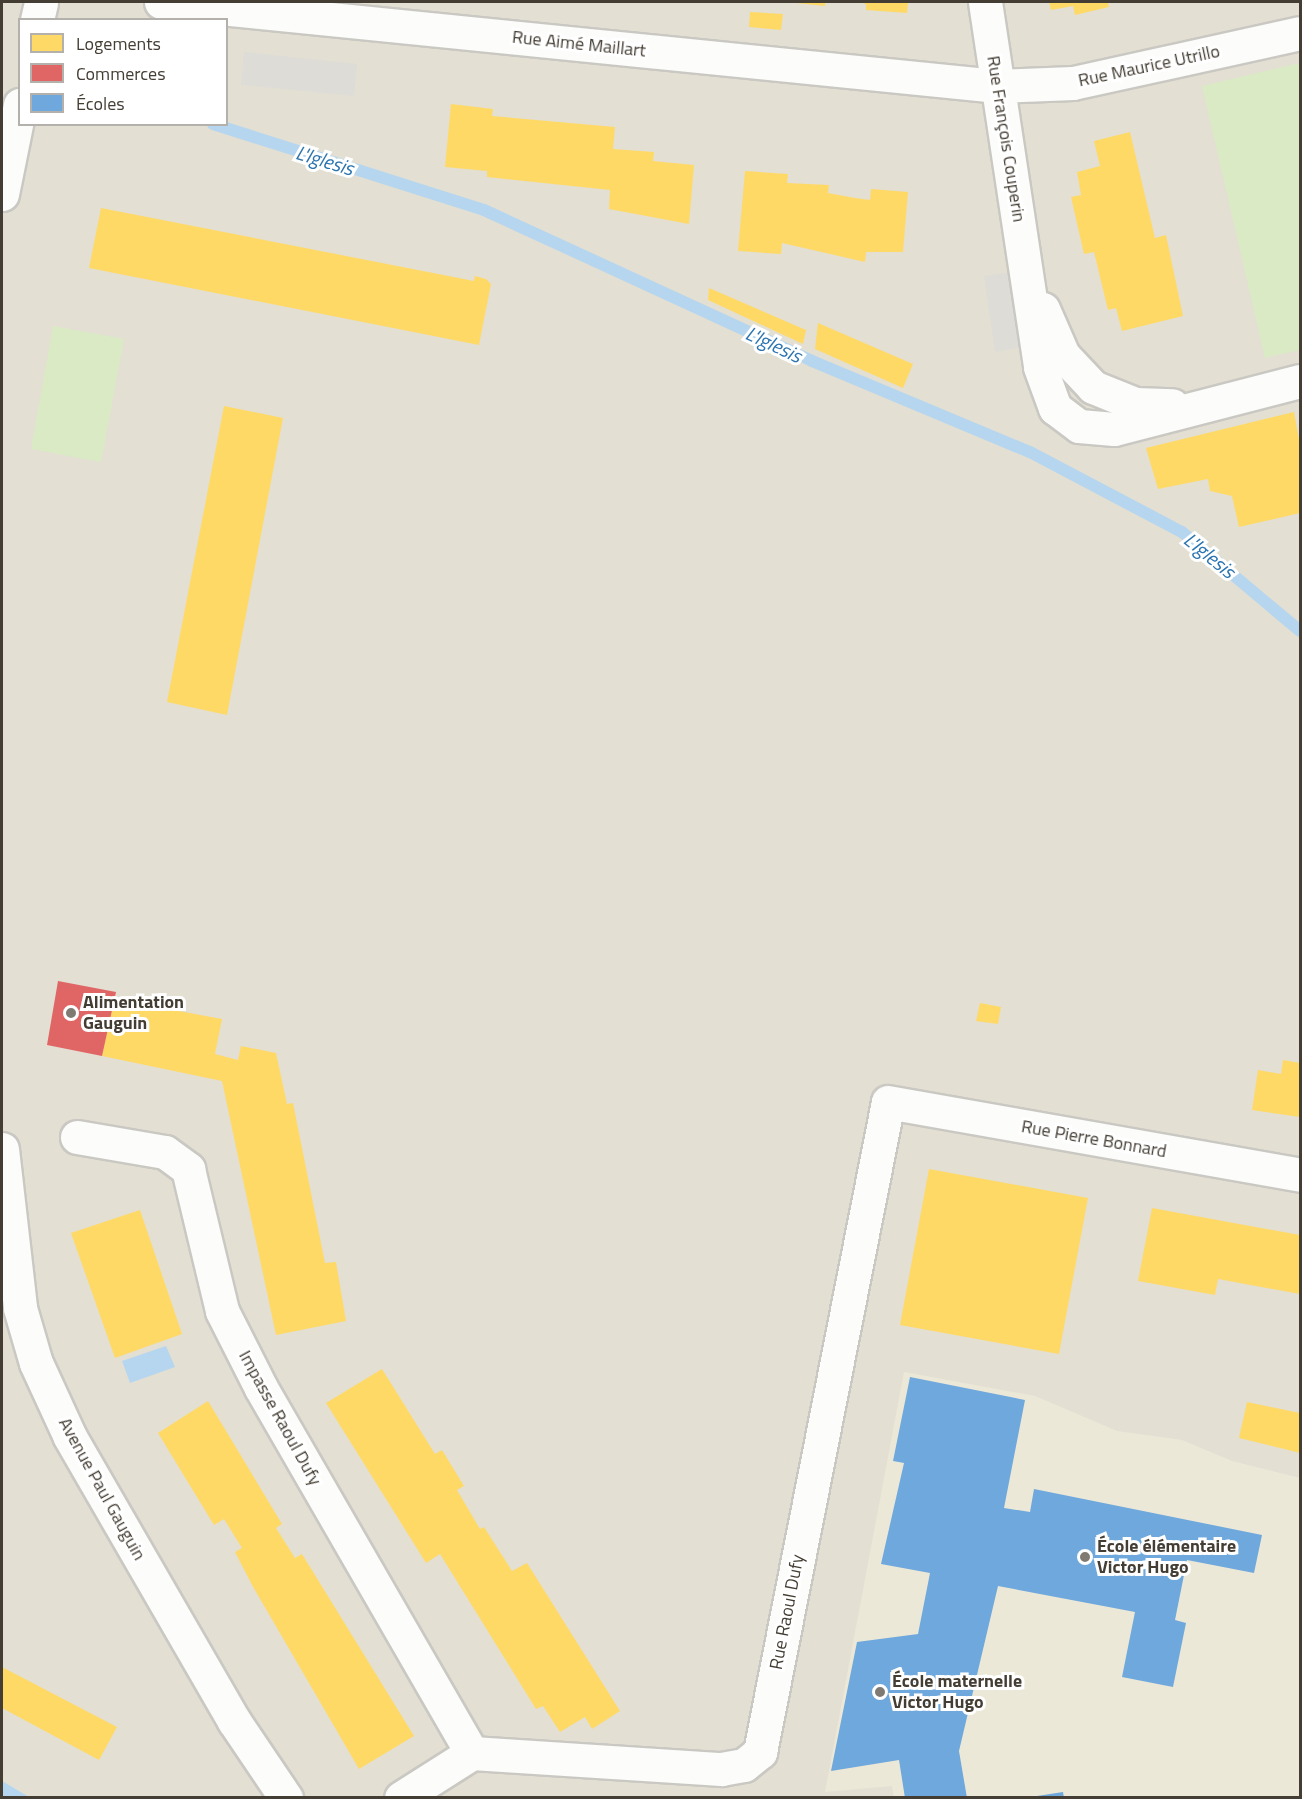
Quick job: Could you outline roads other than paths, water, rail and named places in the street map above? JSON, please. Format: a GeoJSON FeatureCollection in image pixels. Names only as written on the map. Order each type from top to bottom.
{"type":"FeatureCollection","features":[{"type":"Feature","properties":{"kind":"street"},"geometry":{"type":"LineString","coordinates":[[37,18],[41,2]]}},
{"type":"Feature","properties":{"kind":"street","name":"Rue Aimé Maillart"},"geometry":{"type":"LineString","coordinates":[[161,2],[996,86]]}},
{"type":"Feature","properties":{"kind":"street","name":"Rue François Couperin"},"geometry":{"type":"LineString","coordinates":[[985,2],[996,86],[1029,277],[1040,367],[1054,408],[1079,426],[1114,429],[1193,406]]}},
{"type":"Feature","properties":{"kind":"street","name":"Rue Maurice Utrillo"},"geometry":{"type":"LineString","coordinates":[[996,86],[1073,83],[1300,33]]}},
{"type":"Feature","properties":{"kind":"street"},"geometry":{"type":"LineString","coordinates":[[2,194],[18,115]]}},
{"type":"Feature","properties":{"kind":"street","name":"Rue François Couperin"},"geometry":{"type":"LineString","coordinates":[[1029,277],[1063,355],[1093,387],[1135,404],[1193,406]]}},
{"type":"Feature","properties":{"kind":"street"},"geometry":{"type":"LineString","coordinates":[[1193,406],[1300,381]]}},
{"type":"Feature","properties":{"kind":"street","name":"Rue Pierre Bonnard"},"geometry":{"type":"LineString","coordinates":[[888,1102],[1300,1176]]}},
{"type":"Feature","properties":{"kind":"street","name":"Rue Raoul Dufy"},"geometry":{"type":"LineString","coordinates":[[472,1753],[721,1769],[744,1765],[760,1752],[888,1102]]}},
{"type":"Feature","properties":{"kind":"street","name":"Impasse Raoul Dufy"},"geometry":{"type":"LineString","coordinates":[[77,1137],[165,1152],[188,1169],[222,1311],[261,1388],[472,1753]]}},
{"type":"Feature","properties":{"kind":"street","name":"Avenue Paul Gauguin"},"geometry":{"type":"LineString","coordinates":[[2,1149],[11,1303],[36,1363],[70,1437],[234,1721],[286,1797]]}},
{"type":"Feature","properties":{"kind":"street"},"geometry":{"type":"LineString","coordinates":[[401,1797],[472,1753]]}},
{"type":"Feature","properties":{"kind":"water"},"geometry":{"type":"Polygon","coordinates":[[[166,1346],[175,1367],[130,1383],[122,1361],[166,1346]]]}},
{"type":"Feature","properties":{"kind":"water"},"geometry":{"type":"Polygon","coordinates":[[[2,1781],[29,1797],[2,1797],[2,1781]]]}},
{"type":"Feature","properties":{"kind":"waterway","name":"L'Iglesis"},"geometry":{"type":"LineString","coordinates":[[219,126],[484,210],[812,361],[1030,452],[1182,532],[1300,631]]}},
{"type":"Feature","properties":{"kind":"place","name":"Alimentation Gauguin"},"geometry":{"type":"Point","coordinates":[71,1013]}},
{"type":"Feature","properties":{"kind":"place","name":"École élémentaire Victor Hugo"},"geometry":{"type":"Point","coordinates":[1085,1557]}},
{"type":"Feature","properties":{"kind":"place","name":"École maternelle Victor Hugo"},"geometry":{"type":"Point","coordinates":[880,1692]}}]}
